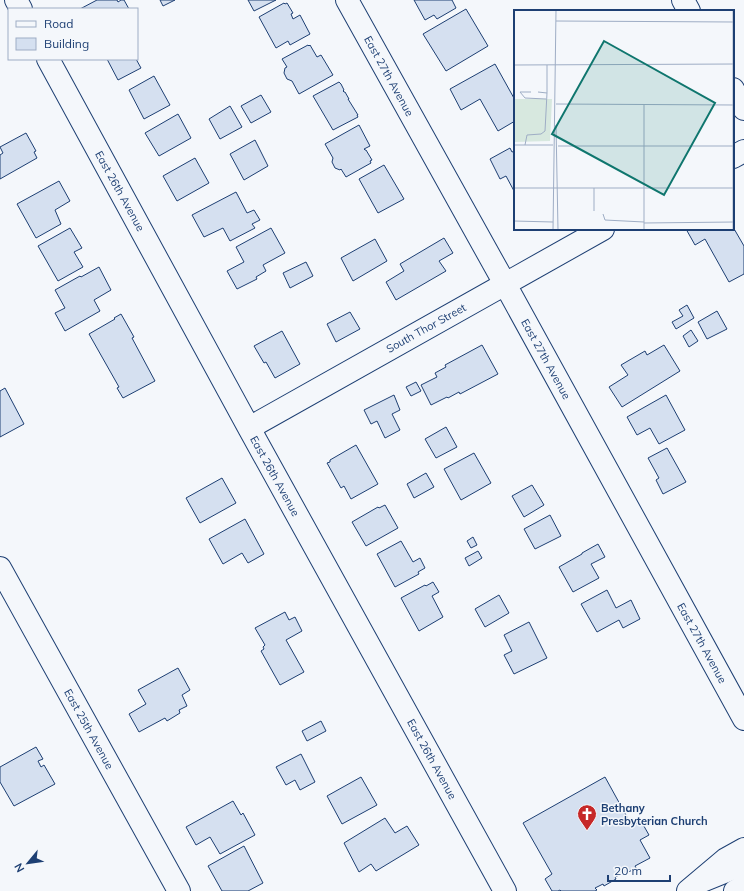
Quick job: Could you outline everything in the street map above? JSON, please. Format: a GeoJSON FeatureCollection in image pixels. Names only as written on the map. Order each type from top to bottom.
{"type":"FeatureCollection","features":[{"type":"Feature","properties":{"kind":"street","name":"East 27th Avenue"},"geometry":{"type":"LineString","coordinates":[[347,0],[744,719]]}},
{"type":"Feature","properties":{"kind":"street"},"geometry":{"type":"LineString","coordinates":[[683,0],[688,10]]}},
{"type":"Feature","properties":{"kind":"street","name":"East 26th Avenue"},"geometry":{"type":"LineString","coordinates":[[49,60],[249,428],[505,891]]}},
{"type":"Feature","properties":{"kind":"street"},"geometry":{"type":"LineString","coordinates":[[734,91],[744,109]]}},
{"type":"Feature","properties":{"kind":"street"},"geometry":{"type":"LineString","coordinates":[[734,156],[744,151]]}},
{"type":"Feature","properties":{"kind":"street","name":"South Thor Street"},"geometry":{"type":"LineString","coordinates":[[249,428],[601,230]]}},
{"type":"Feature","properties":{"kind":"street","name":"East 25th Avenue"},"geometry":{"type":"LineString","coordinates":[[0,568],[179,891]]}},
{"type":"Feature","properties":{"kind":"street"},"geometry":{"type":"LineString","coordinates":[[694,887],[726,859],[744,849]]}},
{"type":"Feature","properties":{"kind":"street"},"geometry":{"type":"LineString","coordinates":[[694,887],[744,864]]}},
{"type":"Feature","properties":{"kind":"street"},"geometry":{"type":"LineString","coordinates":[[735,891],[744,886]]}},
{"type":"Feature","properties":{"kind":"building"},"geometry":{"type":"Polygon","coordinates":[[[97,0],[117,0],[118,2],[124,0],[128,8],[82,8],[97,0]]]}},
{"type":"Feature","properties":{"kind":"building"},"geometry":{"type":"Polygon","coordinates":[[[160,0],[175,0],[163,6],[160,0]]]}},
{"type":"Feature","properties":{"kind":"building"},"geometry":{"type":"Polygon","coordinates":[[[248,0],[276,0],[254,11],[248,0]]]}},
{"type":"Feature","properties":{"kind":"building"},"geometry":{"type":"Polygon","coordinates":[[[414,0],[452,0],[456,8],[437,19],[434,15],[425,20],[414,0]]]}},
{"type":"Feature","properties":{"kind":"building"},"geometry":{"type":"Polygon","coordinates":[[[284,3],[287,3],[293,13],[291,14],[293,19],[300,15],[310,34],[290,45],[288,41],[276,48],[259,17],[284,3]]]}},
{"type":"Feature","properties":{"kind":"building"},"geometry":{"type":"Polygon","coordinates":[[[466,9],[488,46],[446,71],[423,34],[466,9]]]}},
{"type":"Feature","properties":{"kind":"building"},"geometry":{"type":"Polygon","coordinates":[[[310,45],[317,57],[321,55],[333,75],[299,94],[292,81],[287,79],[284,73],[285,68],[287,67],[282,59],[310,45]]]}},
{"type":"Feature","properties":{"kind":"building"},"geometry":{"type":"Polygon","coordinates":[[[108,60],[137,60],[141,68],[118,80],[108,60]]]}},
{"type":"Feature","properties":{"kind":"building"},"geometry":{"type":"Polygon","coordinates":[[[495,64],[514,98],[514,122],[498,131],[480,99],[461,110],[450,89],[495,64]]]}},
{"type":"Feature","properties":{"kind":"building"},"geometry":{"type":"Polygon","coordinates":[[[154,76],[170,105],[144,119],[129,90],[154,76]]]}},
{"type":"Feature","properties":{"kind":"building"},"geometry":{"type":"Polygon","coordinates":[[[339,82],[358,117],[333,130],[313,96],[339,82]]]}},
{"type":"Feature","properties":{"kind":"building"},"geometry":{"type":"Polygon","coordinates":[[[261,95],[271,112],[251,123],[241,106],[261,95]]]}},
{"type":"Feature","properties":{"kind":"building"},"geometry":{"type":"Polygon","coordinates":[[[230,106],[242,127],[220,139],[209,119],[230,106]]]}},
{"type":"Feature","properties":{"kind":"building"},"geometry":{"type":"Polygon","coordinates":[[[178,114],[191,138],[159,156],[145,133],[178,114]]]}},
{"type":"Feature","properties":{"kind":"building"},"geometry":{"type":"Polygon","coordinates":[[[359,125],[370,146],[364,149],[372,160],[370,161],[371,163],[346,177],[341,169],[335,168],[332,162],[333,158],[325,144],[359,125]]]}},
{"type":"Feature","properties":{"kind":"building"},"geometry":{"type":"Polygon","coordinates":[[[26,133],[36,151],[34,152],[37,158],[0,179],[0,155],[3,153],[0,147],[26,133]]]}},
{"type":"Feature","properties":{"kind":"building"},"geometry":{"type":"Polygon","coordinates":[[[255,140],[268,166],[244,180],[230,154],[255,140]]]}},
{"type":"Feature","properties":{"kind":"building"},"geometry":{"type":"Polygon","coordinates":[[[510,148],[512,152],[514,151],[514,191],[506,176],[500,179],[490,159],[510,148]]]}},
{"type":"Feature","properties":{"kind":"building"},"geometry":{"type":"Polygon","coordinates":[[[195,158],[209,183],[177,201],[163,176],[195,158]]]}},
{"type":"Feature","properties":{"kind":"building"},"geometry":{"type":"Polygon","coordinates":[[[384,165],[404,199],[378,213],[359,179],[384,165]]]}},
{"type":"Feature","properties":{"kind":"building"},"geometry":{"type":"Polygon","coordinates":[[[59,181],[70,201],[55,210],[61,224],[36,238],[17,204],[59,181]]]}},
{"type":"Feature","properties":{"kind":"building"},"geometry":{"type":"Polygon","coordinates":[[[236,192],[247,213],[254,210],[260,220],[252,224],[255,228],[230,241],[223,228],[204,237],[192,215],[236,192]]]}},
{"type":"Feature","properties":{"kind":"building"},"geometry":{"type":"Polygon","coordinates":[[[70,228],[82,248],[74,252],[83,267],[58,281],[38,246],[70,228]]]}},
{"type":"Feature","properties":{"kind":"building"},"geometry":{"type":"Polygon","coordinates":[[[271,228],[285,253],[263,265],[266,271],[256,277],[257,279],[237,289],[227,271],[244,262],[236,247],[271,228]]]}},
{"type":"Feature","properties":{"kind":"building"},"geometry":{"type":"Polygon","coordinates":[[[734,229],[744,246],[744,274],[729,282],[705,239],[695,245],[687,230],[734,230],[734,229]]]}},
{"type":"Feature","properties":{"kind":"building"},"geometry":{"type":"Polygon","coordinates":[[[444,238],[453,253],[439,261],[446,271],[396,300],[386,282],[404,271],[400,264],[444,238]]]}},
{"type":"Feature","properties":{"kind":"building"},"geometry":{"type":"Polygon","coordinates":[[[375,239],[387,261],[353,281],[341,258],[375,239]]]}},
{"type":"Feature","properties":{"kind":"building"},"geometry":{"type":"Polygon","coordinates":[[[306,262],[313,276],[290,288],[283,273],[306,262]]]}},
{"type":"Feature","properties":{"kind":"building"},"geometry":{"type":"Polygon","coordinates":[[[99,267],[111,290],[94,300],[100,311],[65,331],[55,313],[65,308],[55,290],[99,267]]]}},
{"type":"Feature","properties":{"kind":"building"},"geometry":{"type":"Polygon","coordinates":[[[687,305],[694,318],[676,329],[672,322],[683,316],[679,310],[687,305]]]}},
{"type":"Feature","properties":{"kind":"building"},"geometry":{"type":"Polygon","coordinates":[[[717,311],[727,329],[707,339],[698,322],[717,311]]]}},
{"type":"Feature","properties":{"kind":"building"},"geometry":{"type":"Polygon","coordinates":[[[350,312],[360,329],[336,342],[327,324],[350,312]]]}},
{"type":"Feature","properties":{"kind":"building"},"geometry":{"type":"Polygon","coordinates":[[[121,314],[155,381],[123,398],[117,388],[119,387],[89,334],[121,314]]]}},
{"type":"Feature","properties":{"kind":"building"},"geometry":{"type":"Polygon","coordinates":[[[691,330],[698,341],[689,347],[683,336],[691,330]]]}},
{"type":"Feature","properties":{"kind":"building"},"geometry":{"type":"Polygon","coordinates":[[[282,331],[300,364],[275,378],[266,362],[264,363],[254,346],[282,331]]]}},
{"type":"Feature","properties":{"kind":"building"},"geometry":{"type":"Polygon","coordinates":[[[482,345],[498,374],[460,394],[459,392],[431,405],[421,385],[437,377],[435,373],[446,367],[445,365],[482,345]]]}},
{"type":"Feature","properties":{"kind":"building"},"geometry":{"type":"Polygon","coordinates":[[[664,345],[680,371],[622,407],[609,387],[628,375],[621,365],[645,351],[647,355],[664,345]]]}},
{"type":"Feature","properties":{"kind":"building"},"geometry":{"type":"Polygon","coordinates":[[[416,382],[421,391],[411,396],[406,387],[416,382]]]}},
{"type":"Feature","properties":{"kind":"building"},"geometry":{"type":"Polygon","coordinates":[[[5,388],[24,424],[0,437],[0,391],[5,388]]]}},
{"type":"Feature","properties":{"kind":"building"},"geometry":{"type":"Polygon","coordinates":[[[394,395],[400,410],[392,414],[400,430],[385,438],[377,421],[371,424],[364,410],[394,395]]]}},
{"type":"Feature","properties":{"kind":"building"},"geometry":{"type":"Polygon","coordinates":[[[666,395],[685,430],[659,444],[650,428],[637,435],[627,417],[666,395]]]}},
{"type":"Feature","properties":{"kind":"building"},"geometry":{"type":"Polygon","coordinates":[[[446,427],[457,447],[436,458],[425,439],[446,427]]]}},
{"type":"Feature","properties":{"kind":"building"},"geometry":{"type":"Polygon","coordinates":[[[356,445],[378,484],[351,499],[344,486],[341,488],[327,463],[356,445]]]}},
{"type":"Feature","properties":{"kind":"building"},"geometry":{"type":"Polygon","coordinates":[[[667,448],[686,482],[663,494],[656,480],[659,478],[648,458],[667,448]]]}},
{"type":"Feature","properties":{"kind":"building"},"geometry":{"type":"Polygon","coordinates":[[[474,453],[491,483],[461,500],[444,469],[474,453]]]}},
{"type":"Feature","properties":{"kind":"building"},"geometry":{"type":"Polygon","coordinates":[[[426,473],[434,487],[414,498],[407,484],[426,473]]]}},
{"type":"Feature","properties":{"kind":"building"},"geometry":{"type":"Polygon","coordinates":[[[222,478],[236,503],[200,523],[186,498],[222,478]]]}},
{"type":"Feature","properties":{"kind":"building"},"geometry":{"type":"Polygon","coordinates":[[[532,485],[544,505],[524,517],[512,496],[532,485]]]}},
{"type":"Feature","properties":{"kind":"building"},"geometry":{"type":"Polygon","coordinates":[[[385,505],[398,528],[366,546],[352,522],[378,507],[379,508],[385,505]]]}},
{"type":"Feature","properties":{"kind":"building"},"geometry":{"type":"Polygon","coordinates":[[[550,515],[561,536],[535,549],[524,529],[550,515]]]}},
{"type":"Feature","properties":{"kind":"building"},"geometry":{"type":"Polygon","coordinates":[[[245,519],[264,554],[248,563],[242,553],[223,564],[209,539],[245,519]]]}},
{"type":"Feature","properties":{"kind":"building"},"geometry":{"type":"Polygon","coordinates":[[[473,537],[477,545],[471,548],[467,541],[473,537]]]}},
{"type":"Feature","properties":{"kind":"building"},"geometry":{"type":"Polygon","coordinates":[[[401,541],[413,562],[420,558],[425,568],[418,572],[419,574],[395,587],[377,554],[401,541]]]}},
{"type":"Feature","properties":{"kind":"building"},"geometry":{"type":"Polygon","coordinates":[[[598,544],[605,557],[591,564],[599,578],[573,592],[559,567],[598,544]]]}},
{"type":"Feature","properties":{"kind":"building"},"geometry":{"type":"Polygon","coordinates":[[[478,551],[482,558],[469,566],[465,558],[478,551]]]}},
{"type":"Feature","properties":{"kind":"building"},"geometry":{"type":"Polygon","coordinates":[[[433,582],[439,592],[432,596],[443,617],[419,631],[401,598],[433,582]]]}},
{"type":"Feature","properties":{"kind":"building"},"geometry":{"type":"Polygon","coordinates":[[[607,590],[616,608],[631,600],[640,619],[623,628],[619,620],[597,632],[581,604],[607,590]]]}},
{"type":"Feature","properties":{"kind":"building"},"geometry":{"type":"Polygon","coordinates":[[[499,595],[509,613],[485,627],[475,609],[499,595]]]}},
{"type":"Feature","properties":{"kind":"building"},"geometry":{"type":"Polygon","coordinates":[[[285,612],[289,620],[295,617],[302,631],[286,640],[304,672],[280,685],[261,651],[264,649],[263,647],[265,645],[255,628],[285,612]]]}},
{"type":"Feature","properties":{"kind":"building"},"geometry":{"type":"Polygon","coordinates":[[[529,622],[547,658],[514,674],[504,655],[512,651],[504,635],[529,622]]]}},
{"type":"Feature","properties":{"kind":"building"},"geometry":{"type":"Polygon","coordinates":[[[178,668],[190,690],[182,695],[187,706],[179,710],[180,713],[167,721],[165,718],[139,732],[129,714],[146,704],[138,690],[178,668]]]}},
{"type":"Feature","properties":{"kind":"building"},"geometry":{"type":"Polygon","coordinates":[[[321,721],[326,731],[307,741],[302,731],[321,721]]]}},
{"type":"Feature","properties":{"kind":"building"},"geometry":{"type":"Polygon","coordinates":[[[36,747],[43,759],[38,761],[41,767],[44,765],[55,784],[14,806],[0,782],[0,767],[36,747]]]}},
{"type":"Feature","properties":{"kind":"building"},"geometry":{"type":"Polygon","coordinates":[[[301,754],[315,782],[300,790],[295,780],[286,785],[276,767],[301,754]]]}},
{"type":"Feature","properties":{"kind":"building"},"geometry":{"type":"Polygon","coordinates":[[[361,777],[377,805],[342,824],[327,796],[361,777]]]}},
{"type":"Feature","properties":{"kind":"building","name":"Bethany Presbyterian Church"},"geometry":{"type":"Polygon","coordinates":[[[605,777],[632,826],[641,821],[649,835],[640,840],[650,858],[635,866],[636,868],[623,875],[622,874],[615,877],[616,879],[604,886],[603,884],[595,888],[597,890],[595,891],[552,891],[545,879],[552,874],[523,823],[605,777]]]}},
{"type":"Feature","properties":{"kind":"building"},"geometry":{"type":"Polygon","coordinates":[[[233,801],[241,815],[243,813],[255,835],[220,854],[210,837],[196,845],[186,827],[233,801]]]}},
{"type":"Feature","properties":{"kind":"building"},"geometry":{"type":"Polygon","coordinates":[[[385,818],[395,833],[407,826],[419,845],[376,871],[371,864],[359,872],[344,843],[385,818]]]}},
{"type":"Feature","properties":{"kind":"building"},"geometry":{"type":"Polygon","coordinates":[[[244,846],[263,883],[248,891],[222,891],[208,866],[244,846]]]}},
{"type":"Feature","properties":{"kind":"place","name":"Bethany Presbyterian Church"},"geometry":{"type":"Point","coordinates":[587,831]}}]}
